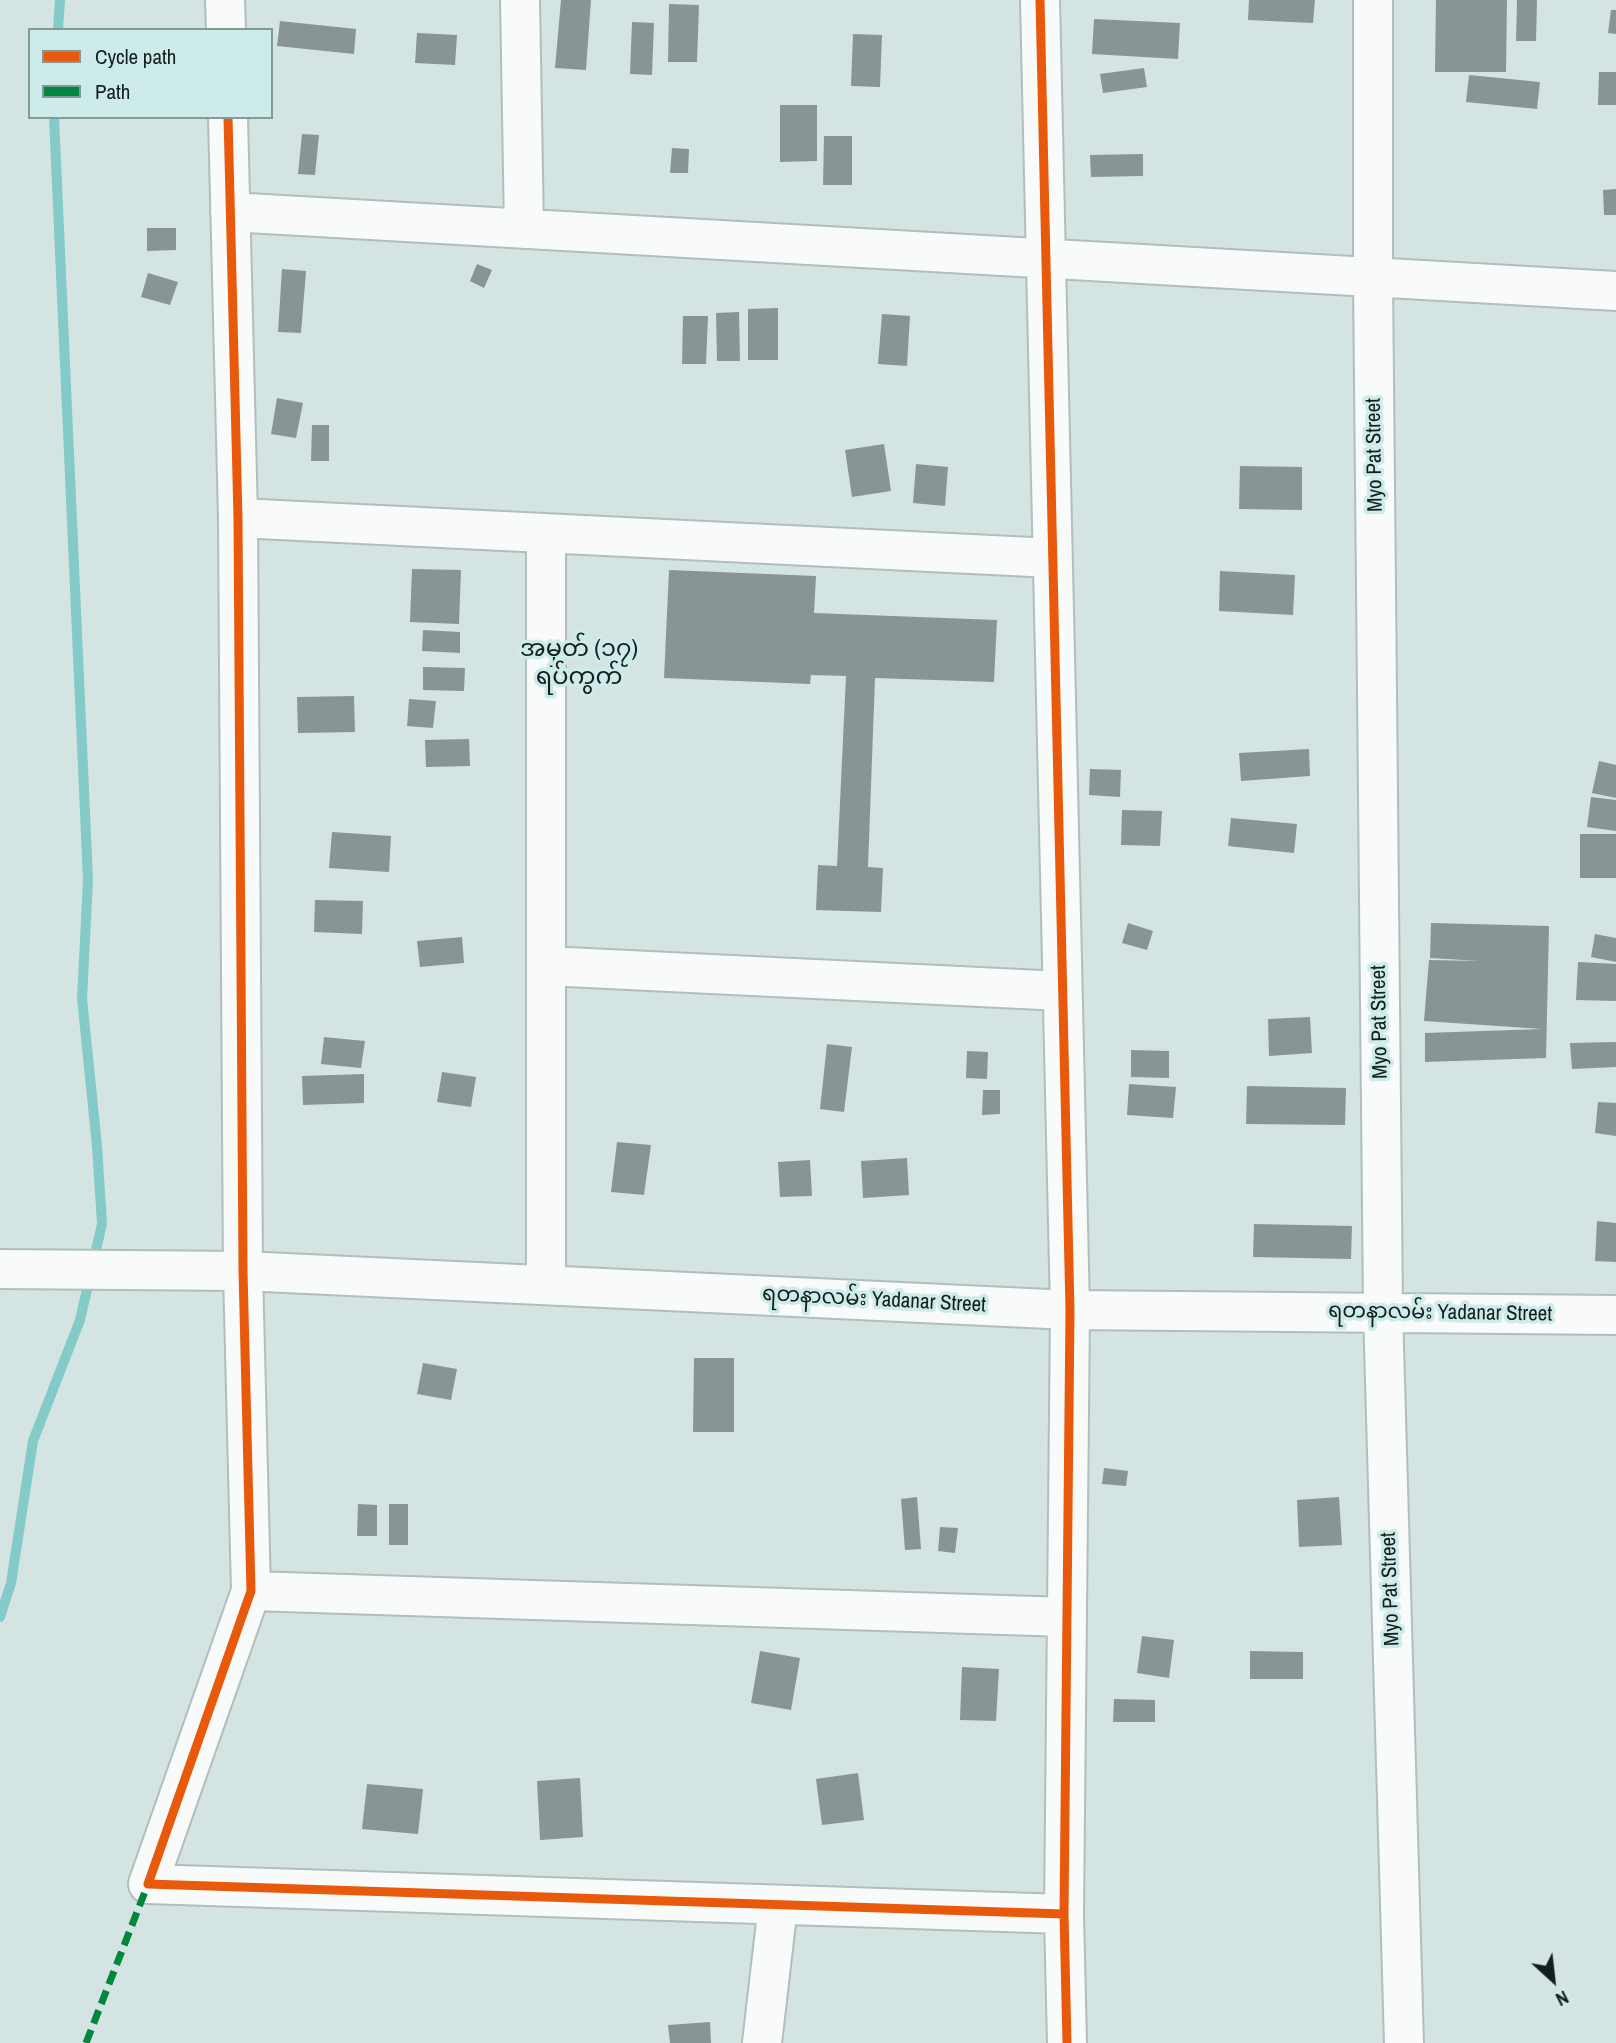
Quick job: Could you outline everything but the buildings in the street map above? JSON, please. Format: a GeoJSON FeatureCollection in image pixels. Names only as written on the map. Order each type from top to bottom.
{"type":"FeatureCollection","features":[{"type":"Feature","properties":{"kind":"street"},"geometry":{"type":"LineString","coordinates":[[225,0],[226,28]]}},
{"type":"Feature","properties":{"kind":"street"},"geometry":{"type":"LineString","coordinates":[[520,0],[524,229]]}},
{"type":"Feature","properties":{"kind":"street"},"geometry":{"type":"LineString","coordinates":[[1040,0],[1070,1310],[1064,1914],[1067,2043]]}},
{"type":"Feature","properties":{"kind":"street","name":"Myo Pat Street"},"geometry":{"type":"LineString","coordinates":[[1373,0],[1373,278],[1383,1311],[1404,2043]]}},
{"type":"Feature","properties":{"kind":"street"},"geometry":{"type":"LineString","coordinates":[[228,119],[238,518],[243,1271],[251,1591],[148,1884],[1064,1914]]}},
{"type":"Feature","properties":{"kind":"street"},"geometry":{"type":"LineString","coordinates":[[230,212],[1616,291]]}},
{"type":"Feature","properties":{"kind":"street"},"geometry":{"type":"LineString","coordinates":[[238,518],[1052,558]]}},
{"type":"Feature","properties":{"kind":"street"},"geometry":{"type":"LineString","coordinates":[[546,533],[546,1284]]}},
{"type":"Feature","properties":{"kind":"street"},"geometry":{"type":"LineString","coordinates":[[546,966],[1062,991]]}},
{"type":"Feature","properties":{"kind":"street","name":"ရတနာလမ်း Yadanar Street"},"geometry":{"type":"LineString","coordinates":[[0,1269],[243,1271],[1070,1310],[1616,1315]]}},
{"type":"Feature","properties":{"kind":"street"},"geometry":{"type":"LineString","coordinates":[[251,1591],[1067,1617]]}},
{"type":"Feature","properties":{"kind":"street"},"geometry":{"type":"LineString","coordinates":[[762,2043],[778,1905]]}},
{"type":"Feature","properties":{"kind":"waterway"},"geometry":{"type":"LineString","coordinates":[[58,28],[60,0]]}},
{"type":"Feature","properties":{"kind":"waterway"},"geometry":{"type":"LineString","coordinates":[[0,1617],[11,1583],[33,1441],[80,1320],[102,1224],[82,998],[88,880],[54,119]]}},
{"type":"Feature","properties":{"kind":"marked path"},"geometry":{"type":"LineString","coordinates":[[86,2043],[148,1884]]}},
{"type":"Feature","properties":{"kind":"cycle path"},"geometry":{"type":"LineString","coordinates":[[1040,0],[1070,1310],[1064,1914],[1067,2043]]}},
{"type":"Feature","properties":{"kind":"cycle path"},"geometry":{"type":"LineString","coordinates":[[228,119],[238,518],[243,1271],[251,1591],[148,1884],[1064,1914]]}},
{"type":"Feature","properties":{"kind":"district","name":"အမှတ် (၁၇) ရပ်ကွက်"},"geometry":{"type":"Point","coordinates":[579,664]}}]}
